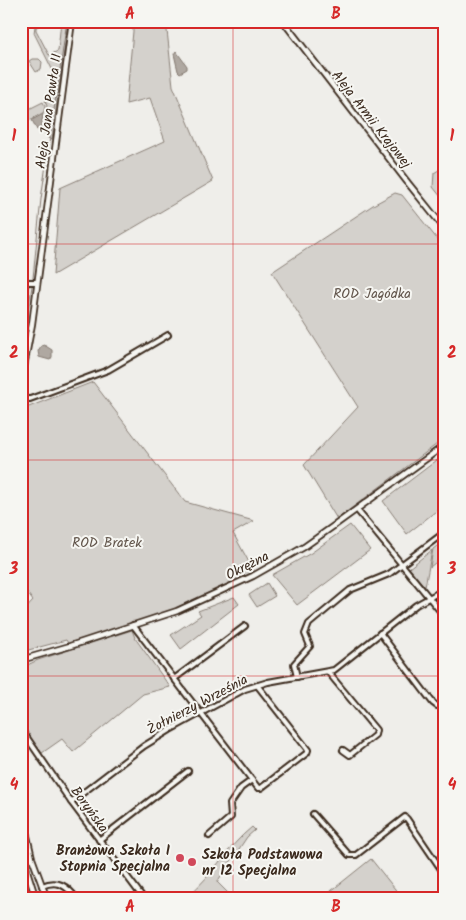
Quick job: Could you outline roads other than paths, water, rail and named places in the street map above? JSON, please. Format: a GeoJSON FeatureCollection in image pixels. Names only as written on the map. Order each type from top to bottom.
{"type":"FeatureCollection","features":[{"type":"Feature","properties":{"kind":"street","name":"Aleja Jana Pawła II"},"geometry":{"type":"LineString","coordinates":[[21,382],[37,282],[72,21]]}},
{"type":"Feature","properties":{"kind":"street","name":"Aleja Armii Krajowej"},"geometry":{"type":"LineString","coordinates":[[283,21],[445,228]]}},
{"type":"Feature","properties":{"kind":"street"},"geometry":{"type":"LineString","coordinates":[[21,284],[37,282]]}},
{"type":"Feature","properties":{"kind":"street"},"geometry":{"type":"LineString","coordinates":[[21,399],[30,399],[108,370],[168,334]]}},
{"type":"Feature","properties":{"kind":"street","name":"Okrężna"},"geometry":{"type":"LineString","coordinates":[[21,662],[177,611],[253,576],[304,547],[445,445]]}},
{"type":"Feature","properties":{"kind":"street"},"geometry":{"type":"LineString","coordinates":[[357,510],[401,566],[445,617]]}},
{"type":"Feature","properties":{"kind":"street"},"geometry":{"type":"LineString","coordinates":[[297,677],[294,661],[310,646],[305,634],[309,624],[350,590],[381,578],[401,566],[445,532]]}},
{"type":"Feature","properties":{"kind":"street","name":"Żołnierzy Września"},"geometry":{"type":"LineString","coordinates":[[72,802],[144,746],[245,689],[334,670],[416,604],[445,589]]}},
{"type":"Feature","properties":{"kind":"street"},"geometry":{"type":"LineString","coordinates":[[133,625],[258,788],[261,788],[308,750],[257,685]]}},
{"type":"Feature","properties":{"kind":"street"},"geometry":{"type":"LineString","coordinates":[[174,679],[245,626]]}},
{"type":"Feature","properties":{"kind":"street"},"geometry":{"type":"LineString","coordinates":[[380,633],[433,703],[438,706],[443,704],[445,700]]}},
{"type":"Feature","properties":{"kind":"street"},"geometry":{"type":"LineString","coordinates":[[328,672],[376,730],[375,736],[350,755],[347,755],[343,750]]}},
{"type":"Feature","properties":{"kind":"street","name":"Boryńska"},"geometry":{"type":"LineString","coordinates":[[21,729],[99,840],[144,899]]}},
{"type":"Feature","properties":{"kind":"street"},"geometry":{"type":"LineString","coordinates":[[99,840],[188,771]]}},
{"type":"Feature","properties":{"kind":"street"},"geometry":{"type":"LineString","coordinates":[[209,836],[229,820],[232,814],[230,804],[241,788],[252,780]]}},
{"type":"Feature","properties":{"kind":"street"},"geometry":{"type":"LineString","coordinates":[[21,810],[32,858],[47,899]]}},
{"type":"Feature","properties":{"kind":"street"},"geometry":{"type":"LineString","coordinates":[[313,814],[349,855],[352,856],[356,855],[405,817],[445,875]]}},
{"type":"Feature","properties":{"kind":"street"},"geometry":{"type":"LineString","coordinates":[[21,852],[36,899]]}},
{"type":"Feature","properties":{"kind":"street"},"geometry":{"type":"LineString","coordinates":[[42,886],[60,883],[67,887],[77,899]]}},
{"type":"Feature","properties":{"kind":"waterway"},"geometry":{"type":"LineString","coordinates":[[33,278],[41,199],[67,21]]}},
{"type":"Feature","properties":{"kind":"waterway"},"geometry":{"type":"LineString","coordinates":[[21,354],[32,286]]}},
{"type":"Feature","properties":{"kind":"place","name":"Branżowa Szkoła I Stopnia Specjalna"},"geometry":{"type":"Point","coordinates":[180,858]}},
{"type":"Feature","properties":{"kind":"place","name":"Szkoła Podstawowa nr 12 Specjalna"},"geometry":{"type":"Point","coordinates":[192,862]}},
{"type":"Feature","properties":{"kind":"park label","name":"ROD Jagódka"},"geometry":{"type":"Point","coordinates":[372,293]}},
{"type":"Feature","properties":{"kind":"park label","name":"ROD Bratek"},"geometry":{"type":"Point","coordinates":[107,542]}}]}
